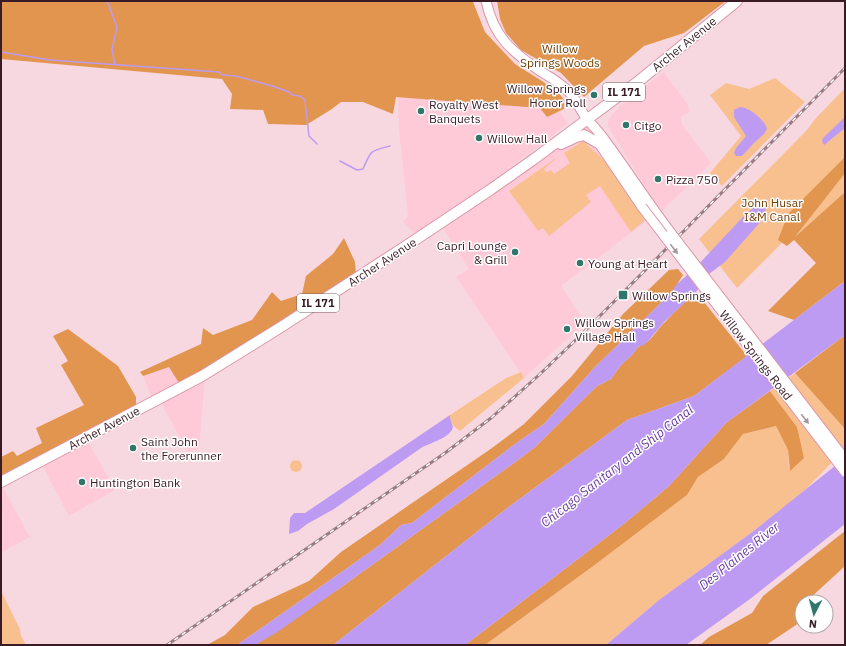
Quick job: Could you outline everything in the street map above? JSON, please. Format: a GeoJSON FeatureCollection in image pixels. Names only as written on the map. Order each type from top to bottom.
{"type":"FeatureCollection","features":[{"type":"Feature","properties":{"kind":"main road","name":"Willow Springs Road"},"geometry":{"type":"LineString","coordinates":[[486,1],[490,16],[503,40],[514,51],[569,92],[587,119],[604,138],[645,205],[845,459]]}},
{"type":"Feature","properties":{"kind":"main road","name":"Archer Avenue"},"geometry":{"type":"LineString","coordinates":[[1,482],[202,376],[270,334],[476,199],[547,149],[640,80],[737,1]]}},
{"type":"Feature","properties":{"kind":"main road","name":"Willow Springs Road"},"geometry":{"type":"LineString","coordinates":[[587,119],[593,135],[845,472]]}},
{"type":"Feature","properties":{"kind":"main road"},"geometry":{"type":"LineString","coordinates":[[547,149],[584,135],[600,144]]}},
{"type":"Feature","properties":{"kind":"shaded area"},"geometry":{"type":"Polygon","coordinates":[[[664,72],[688,105],[689,112],[681,117],[681,123],[711,163],[662,211],[608,126],[608,121],[619,107],[664,72]]]}},
{"type":"Feature","properties":{"kind":"shaded area"},"geometry":{"type":"Polygon","coordinates":[[[398,95],[535,104],[560,112],[568,123],[542,144],[417,235],[403,222],[408,216],[399,129],[398,95]]]}},
{"type":"Feature","properties":{"kind":"shaded area"},"geometry":{"type":"Polygon","coordinates":[[[586,122],[594,140],[648,220],[561,286],[585,323],[524,378],[456,277],[469,269],[441,225],[586,122]]]}},
{"type":"Feature","properties":{"kind":"shaded area"},"geometry":{"type":"Polygon","coordinates":[[[169,367],[205,376],[199,449],[187,452],[160,400],[152,398],[143,376],[169,367]]]}},
{"type":"Feature","properties":{"kind":"shaded area"},"geometry":{"type":"Polygon","coordinates":[[[87,439],[115,490],[69,516],[41,463],[87,439]]]}},
{"type":"Feature","properties":{"kind":"shaded area"},"geometry":{"type":"Polygon","coordinates":[[[1,484],[30,537],[1,553],[1,484]]]}},
{"type":"Feature","properties":{"kind":"green space","name":"Willow Springs Woods"},"geometry":{"type":"Polygon","coordinates":[[[1,1],[472,1],[485,32],[515,64],[559,93],[564,100],[564,109],[547,117],[540,108],[396,97],[393,114],[363,102],[341,102],[306,125],[268,124],[263,110],[230,109],[232,94],[222,79],[1,59],[1,1]]]}},
{"type":"Feature","properties":{"kind":"green space"},"geometry":{"type":"Polygon","coordinates":[[[497,1],[726,1],[684,33],[644,46],[584,97],[561,73],[521,50],[506,33],[500,19],[497,1]]]}},
{"type":"Feature","properties":{"kind":"green space"},"geometry":{"type":"Polygon","coordinates":[[[775,78],[805,102],[722,186],[710,173],[741,136],[710,95],[726,83],[749,89],[775,78]]]}},
{"type":"Feature","properties":{"kind":"green space","name":"John Husar I&M Canal"},"geometry":{"type":"Polygon","coordinates":[[[845,88],[845,192],[793,240],[818,207],[737,288],[699,239],[807,130],[815,119],[845,88]]]}},
{"type":"Feature","properties":{"kind":"green space"},"geometry":{"type":"Polygon","coordinates":[[[583,141],[607,163],[645,220],[631,232],[600,186],[586,195],[591,202],[549,236],[543,228],[538,231],[509,191],[559,156],[544,169],[546,172],[551,170],[554,174],[570,163],[564,153],[583,141]]]}},
{"type":"Feature","properties":{"kind":"green space"},"geometry":{"type":"Polygon","coordinates":[[[845,157],[845,173],[795,237],[845,192],[845,281],[794,320],[768,311],[816,263],[794,240],[787,246],[778,240],[788,214],[845,157]]]}},
{"type":"Feature","properties":{"kind":"green space"},"geometry":{"type":"Polygon","coordinates":[[[344,238],[355,262],[356,275],[265,335],[179,383],[169,367],[143,376],[140,372],[201,344],[203,328],[213,335],[252,320],[272,292],[281,301],[302,294],[306,276],[333,254],[344,238]]]}},
{"type":"Feature","properties":{"kind":"green space"},"geometry":{"type":"Polygon","coordinates":[[[678,269],[683,275],[673,291],[594,368],[544,424],[515,444],[412,523],[401,525],[380,545],[237,645],[207,645],[225,635],[253,607],[309,581],[341,552],[492,448],[524,424],[572,376],[623,314],[669,270],[678,269]]]}},
{"type":"Feature","properties":{"kind":"green space"},"geometry":{"type":"Polygon","coordinates":[[[696,292],[747,356],[694,396],[627,420],[506,509],[333,645],[255,645],[340,588],[535,447],[597,386],[611,379],[621,365],[638,347],[646,343],[696,292]]]}},
{"type":"Feature","properties":{"kind":"green space"},"geometry":{"type":"Polygon","coordinates":[[[68,329],[118,366],[136,397],[136,407],[1,480],[1,457],[13,451],[17,456],[42,443],[36,428],[84,405],[61,365],[68,361],[53,336],[68,329]]]}},
{"type":"Feature","properties":{"kind":"green space"},"geometry":{"type":"Polygon","coordinates":[[[845,335],[845,429],[795,373],[845,335]]]}},
{"type":"Feature","properties":{"kind":"green space"},"geometry":{"type":"Polygon","coordinates":[[[521,372],[524,378],[460,431],[452,424],[450,415],[506,378],[521,372]]]}},
{"type":"Feature","properties":{"kind":"green space"},"geometry":{"type":"Polygon","coordinates":[[[795,373],[845,429],[845,449],[804,491],[751,533],[659,600],[606,645],[485,645],[687,495],[698,477],[724,459],[743,434],[776,426],[788,450],[789,471],[797,427],[770,391],[795,373]]]}},
{"type":"Feature","properties":{"kind":"green space"},"geometry":{"type":"Polygon","coordinates":[[[770,391],[797,427],[804,458],[790,471],[788,450],[776,426],[743,434],[724,459],[698,477],[687,495],[485,645],[465,645],[625,523],[669,486],[726,423],[770,391]]]}},
{"type":"Feature","properties":{"kind":"green space"},"geometry":{"type":"Polygon","coordinates":[[[294,460],[298,460],[302,466],[298,472],[294,472],[290,468],[290,464],[294,460]]]}},
{"type":"Feature","properties":{"kind":"green space"},"geometry":{"type":"Polygon","coordinates":[[[845,531],[845,566],[815,594],[794,594],[794,626],[766,645],[700,645],[709,637],[752,613],[763,596],[845,531]]]}},
{"type":"Feature","properties":{"kind":"green space"},"geometry":{"type":"Polygon","coordinates":[[[1,591],[20,629],[21,636],[26,645],[1,645],[1,591]]]}},
{"type":"Feature","properties":{"kind":"water"},"geometry":{"type":"Polygon","coordinates":[[[740,107],[748,109],[756,115],[766,125],[767,129],[742,156],[736,156],[734,153],[736,148],[746,136],[734,117],[734,110],[740,107]]]}},
{"type":"Feature","properties":{"kind":"water"},"geometry":{"type":"Polygon","coordinates":[[[845,117],[845,128],[824,145],[822,141],[823,138],[845,117]]]}},
{"type":"Feature","properties":{"kind":"water"},"geometry":{"type":"Polygon","coordinates":[[[761,205],[766,208],[764,218],[725,262],[709,274],[696,292],[664,322],[644,345],[638,347],[621,365],[611,379],[597,386],[535,447],[276,633],[255,645],[237,645],[380,545],[401,525],[412,523],[515,444],[544,424],[594,368],[673,291],[675,286],[696,267],[741,219],[755,206],[761,205]]]}},
{"type":"Feature","properties":{"kind":"water","name":"Chicago Sanitary and Ship Canal"},"geometry":{"type":"Polygon","coordinates":[[[845,281],[845,335],[726,423],[669,486],[625,523],[465,645],[333,645],[506,509],[627,420],[694,396],[845,281]]]}},
{"type":"Feature","properties":{"kind":"water"},"geometry":{"type":"Polygon","coordinates":[[[450,415],[453,427],[444,437],[421,448],[334,509],[307,524],[298,531],[289,534],[290,518],[294,513],[305,513],[450,415]]]}},
{"type":"Feature","properties":{"kind":"water","name":"Des Plaines River"},"geometry":{"type":"Polygon","coordinates":[[[845,458],[845,524],[750,599],[686,645],[606,645],[659,600],[751,533],[845,458]]]}},
{"type":"Feature","properties":{"kind":"waterway"},"geometry":{"type":"LineString","coordinates":[[105,1],[108,3],[117,27],[112,49],[115,65]]}},
{"type":"Feature","properties":{"kind":"waterway"},"geometry":{"type":"LineString","coordinates":[[1,52],[50,60],[219,72],[222,75],[236,76],[272,86],[289,92],[292,95],[300,96],[305,100],[309,136],[317,144]]}},
{"type":"Feature","properties":{"kind":"waterway"},"geometry":{"type":"LineString","coordinates":[[340,161],[357,170],[363,169],[372,152],[390,146]]}},
{"type":"Feature","properties":{"kind":"railway"},"geometry":{"type":"LineString","coordinates":[[167,645],[445,453],[491,418],[582,334],[845,68]]}},
{"type":"Feature","properties":{"kind":"place","name":"Willow Springs Honor Roll"},"geometry":{"type":"Point","coordinates":[594,95]}},
{"type":"Feature","properties":{"kind":"place","name":"Royalty West Banquets"},"geometry":{"type":"Point","coordinates":[421,111]}},
{"type":"Feature","properties":{"kind":"place","name":"Citgo"},"geometry":{"type":"Point","coordinates":[626,125]}},
{"type":"Feature","properties":{"kind":"place","name":"Willow Hall"},"geometry":{"type":"Point","coordinates":[479,138]}},
{"type":"Feature","properties":{"kind":"place","name":"Pizza 750"},"geometry":{"type":"Point","coordinates":[658,179]}},
{"type":"Feature","properties":{"kind":"place","name":"Capri Lounge & Grill"},"geometry":{"type":"Point","coordinates":[515,252]}},
{"type":"Feature","properties":{"kind":"place","name":"Young at Heart"},"geometry":{"type":"Point","coordinates":[580,263]}},
{"type":"Feature","properties":{"kind":"place","name":"Willow Springs"},"geometry":{"type":"Point","coordinates":[623,295]}},
{"type":"Feature","properties":{"kind":"place","name":"Willow Springs Village Hall"},"geometry":{"type":"Point","coordinates":[567,329]}},
{"type":"Feature","properties":{"kind":"place","name":"Saint John the Forerunner"},"geometry":{"type":"Point","coordinates":[133,448]}},
{"type":"Feature","properties":{"kind":"place","name":"Huntington Bank"},"geometry":{"type":"Point","coordinates":[82,482]}}]}
